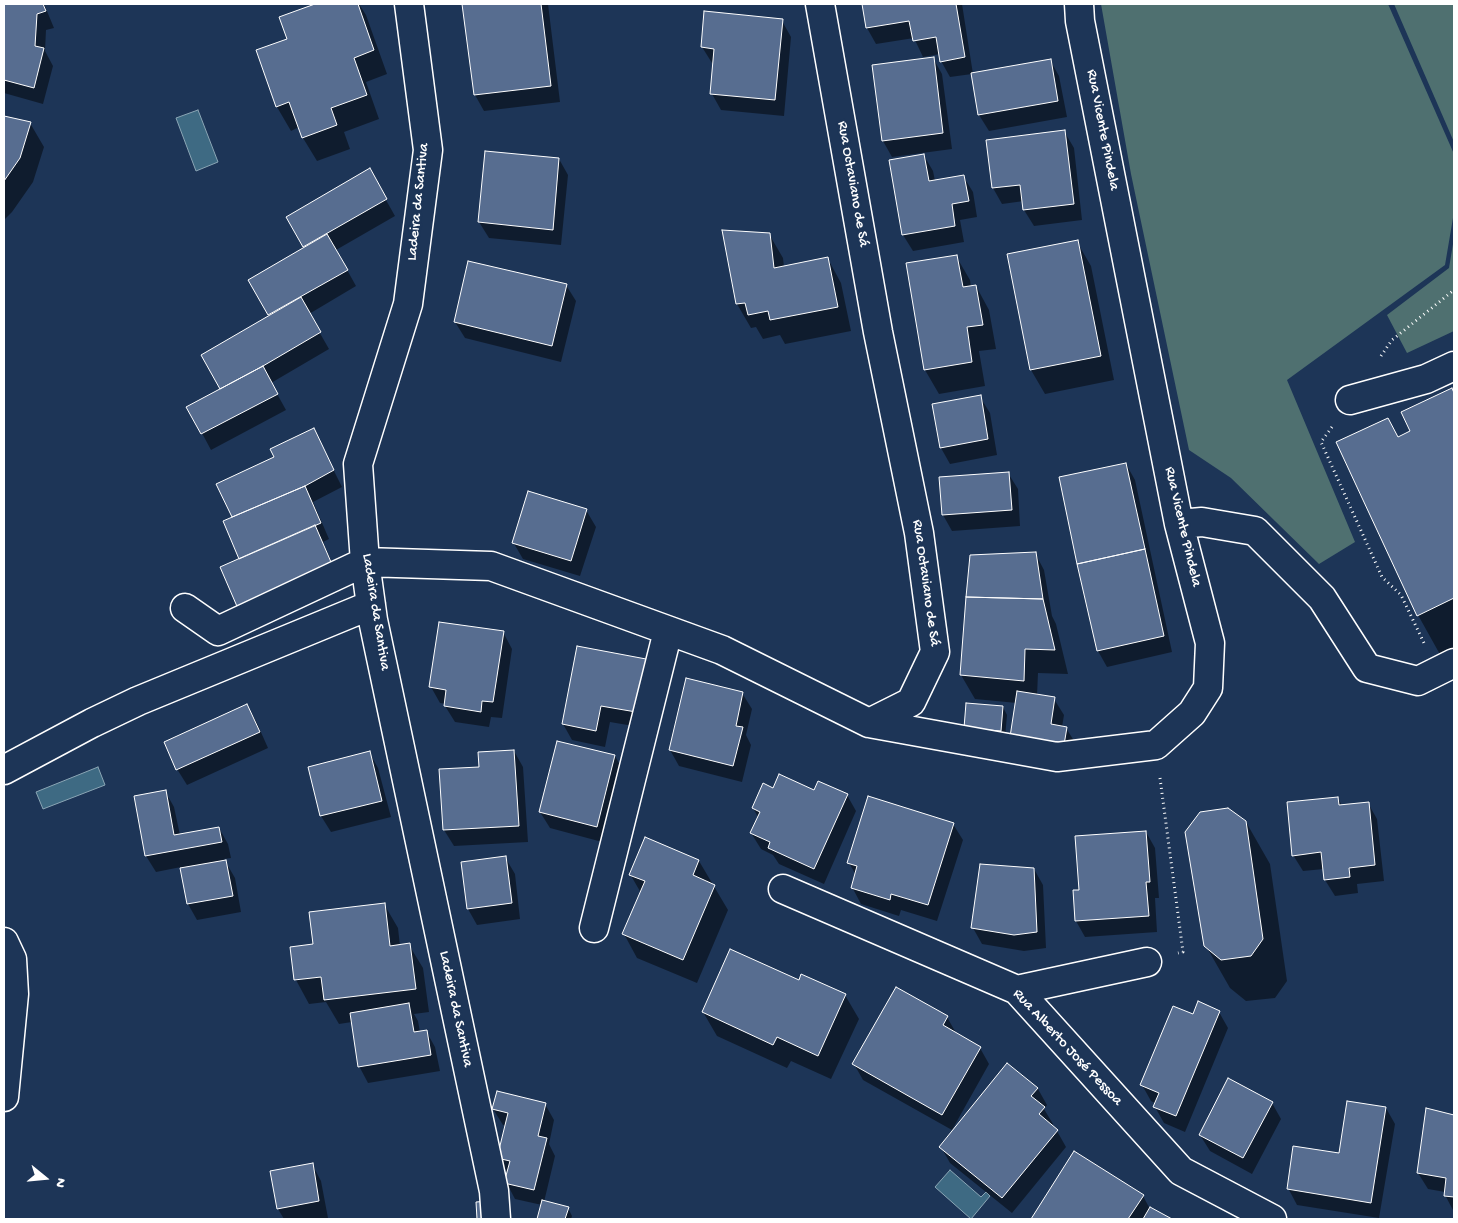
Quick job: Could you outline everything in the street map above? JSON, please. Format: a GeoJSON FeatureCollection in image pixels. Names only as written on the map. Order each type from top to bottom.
{"type":"FeatureCollection","features":[{"type":"Feature","properties":{"kind":"street","name":"Ladeira da Santiva"},"geometry":{"type":"LineString","coordinates":[[409,4],[428,150],[408,304],[358,464],[365,562],[371,605],[494,1191],[496,1219]]}},
{"type":"Feature","properties":{"kind":"street","name":"Rua Octaviano de Sá"},"geometry":{"type":"LineString","coordinates":[[820,4],[878,332],[919,533],[935,652],[911,702],[869,723]]}},
{"type":"Feature","properties":{"kind":"street","name":"Rua Vicente Pindela"},"geometry":{"type":"LineString","coordinates":[[869,723],[1057,757],[1156,745],[1192,713],[1208,688],[1210,643],[1180,524],[1082,31],[1079,4]]}},
{"type":"Feature","properties":{"kind":"street"},"geometry":{"type":"LineString","coordinates":[[1350,400],[1426,379],[1454,366]]}},
{"type":"Feature","properties":{"kind":"street"},"geometry":{"type":"LineString","coordinates":[[1180,524],[1202,522],[1256,530],[1322,598],[1367,668],[1418,681],[1454,663]]}},
{"type":"Feature","properties":{"kind":"street"},"geometry":{"type":"LineString","coordinates":[[185,608],[218,631],[365,562],[491,566],[722,650],[869,723]]}},
{"type":"Feature","properties":{"kind":"street"},"geometry":{"type":"LineString","coordinates":[[4,770],[138,701],[371,605]]}},
{"type":"Feature","properties":{"kind":"street"},"geometry":{"type":"LineString","coordinates":[[594,928],[668,630]]}},
{"type":"Feature","properties":{"kind":"street","name":"Rua Alberto José Pessoa"},"geometry":{"type":"LineString","coordinates":[[783,889],[1017,990],[1181,1171],[1272,1219]]}},
{"type":"Feature","properties":{"kind":"street"},"geometry":{"type":"LineString","coordinates":[[4,942],[12,959],[14,994],[4,1097]]}},
{"type":"Feature","properties":{"kind":"street"},"geometry":{"type":"LineString","coordinates":[[1017,990],[1147,962]]}},
{"type":"Feature","properties":{"kind":"path"},"geometry":{"type":"LineString","coordinates":[[1350,400],[1392,340],[1454,290]]}},
{"type":"Feature","properties":{"kind":"path"},"geometry":{"type":"LineString","coordinates":[[1321,442],[1382,577],[1401,595],[1410,615]]}},
{"type":"Feature","properties":{"kind":"path"},"geometry":{"type":"LineString","coordinates":[[1159,776],[1182,940]]}},
{"type":"Feature","properties":{"kind":"green space"},"geometry":{"type":"Polygon","coordinates":[[[1101,4],[1388,4],[1454,154],[1454,212],[1445,265],[1287,380],[1355,542],[1319,564],[1231,478],[1189,450],[1131,174],[1101,4]]]}},
{"type":"Feature","properties":{"kind":"green space"},"geometry":{"type":"Polygon","coordinates":[[[1394,4],[1454,4],[1454,142],[1394,4]]]}},
{"type":"Feature","properties":{"kind":"green space"},"geometry":{"type":"Polygon","coordinates":[[[1454,238],[1454,331],[1407,353],[1387,315],[1449,268],[1454,238]]]}},
{"type":"Feature","properties":{"kind":"water"},"geometry":{"type":"Polygon","coordinates":[[[198,110],[218,162],[196,171],[176,118],[198,110]]]}},
{"type":"Feature","properties":{"kind":"water"},"geometry":{"type":"Polygon","coordinates":[[[98,767],[105,785],[43,809],[36,792],[98,767]]]}},
{"type":"Feature","properties":{"kind":"water"},"geometry":{"type":"Polygon","coordinates":[[[950,1170],[981,1197],[986,1192],[990,1196],[971,1219],[935,1187],[950,1170]]]}},
{"type":"Feature","properties":{"kind":"building"},"geometry":{"type":"Polygon","coordinates":[[[4,4],[43,4],[46,11],[37,14],[35,46],[44,48],[34,88],[4,80],[4,4]]]}},
{"type":"Feature","properties":{"kind":"building"},"geometry":{"type":"Polygon","coordinates":[[[315,4],[358,4],[374,50],[354,58],[367,95],[331,108],[337,125],[302,138],[289,102],[276,107],[256,50],[287,39],[279,17],[315,4]]]}},
{"type":"Feature","properties":{"kind":"building"},"geometry":{"type":"Polygon","coordinates":[[[462,4],[541,4],[551,86],[474,95],[462,4]]]}},
{"type":"Feature","properties":{"kind":"building"},"geometry":{"type":"Polygon","coordinates":[[[862,4],[956,4],[965,57],[940,62],[936,37],[913,41],[909,21],[866,28],[862,4]]]}},
{"type":"Feature","properties":{"kind":"building"},"geometry":{"type":"Polygon","coordinates":[[[704,11],[783,19],[775,100],[710,94],[714,49],[701,47],[704,11]]]}},
{"type":"Feature","properties":{"kind":"building"},"geometry":{"type":"Polygon","coordinates":[[[934,57],[943,133],[882,141],[872,65],[934,57]]]}},
{"type":"Feature","properties":{"kind":"building"},"geometry":{"type":"Polygon","coordinates":[[[1051,59],[1058,101],[978,115],[971,73],[1051,59]]]}},
{"type":"Feature","properties":{"kind":"building"},"geometry":{"type":"Polygon","coordinates":[[[4,116],[31,122],[20,158],[4,181],[4,116]]]}},
{"type":"Feature","properties":{"kind":"building"},"geometry":{"type":"Polygon","coordinates":[[[1065,130],[1074,204],[1023,210],[1020,185],[992,188],[986,140],[1065,130]]]}},
{"type":"Feature","properties":{"kind":"building"},"geometry":{"type":"Polygon","coordinates":[[[485,151],[559,158],[553,230],[478,222],[485,151]]]}},
{"type":"Feature","properties":{"kind":"building"},"geometry":{"type":"Polygon","coordinates":[[[924,154],[929,181],[964,175],[969,201],[952,204],[955,226],[902,235],[889,160],[924,154]]]}},
{"type":"Feature","properties":{"kind":"building"},"geometry":{"type":"Polygon","coordinates":[[[370,168],[387,199],[303,247],[286,217],[370,168]]]}},
{"type":"Feature","properties":{"kind":"building"},"geometry":{"type":"Polygon","coordinates":[[[722,230],[770,233],[774,268],[828,257],[838,307],[770,320],[768,311],[748,315],[745,303],[736,304],[722,230]]]}},
{"type":"Feature","properties":{"kind":"building"},"geometry":{"type":"Polygon","coordinates":[[[327,234],[348,270],[268,315],[248,280],[327,234]]]}},
{"type":"Feature","properties":{"kind":"building"},"geometry":{"type":"Polygon","coordinates":[[[1078,240],[1101,356],[1030,370],[1007,254],[1078,240]]]}},
{"type":"Feature","properties":{"kind":"building"},"geometry":{"type":"Polygon","coordinates":[[[957,255],[963,287],[976,285],[983,325],[967,327],[972,362],[924,370],[906,263],[957,255]]]}},
{"type":"Feature","properties":{"kind":"building"},"geometry":{"type":"Polygon","coordinates":[[[468,261],[567,284],[552,346],[454,322],[468,261]]]}},
{"type":"Feature","properties":{"kind":"building"},"geometry":{"type":"Polygon","coordinates":[[[301,297],[321,332],[220,389],[201,355],[301,297]]]}},
{"type":"Feature","properties":{"kind":"building"},"geometry":{"type":"Polygon","coordinates":[[[263,366],[278,394],[201,434],[186,407],[263,366]]]}},
{"type":"Feature","properties":{"kind":"building"},"geometry":{"type":"Polygon","coordinates":[[[1452,388],[1454,393],[1454,598],[1417,616],[1336,442],[1388,418],[1398,437],[1410,431],[1401,412],[1452,388]]]}},
{"type":"Feature","properties":{"kind":"building"},"geometry":{"type":"Polygon","coordinates":[[[981,395],[988,439],[940,448],[932,404],[981,395]]]}},
{"type":"Feature","properties":{"kind":"building"},"geometry":{"type":"Polygon","coordinates":[[[314,428],[334,470],[305,486],[232,517],[216,484],[274,457],[270,449],[314,428]]]}},
{"type":"Feature","properties":{"kind":"building"},"geometry":{"type":"Polygon","coordinates":[[[1126,463],[1145,549],[1077,564],[1059,477],[1126,463]]]}},
{"type":"Feature","properties":{"kind":"building"},"geometry":{"type":"Polygon","coordinates":[[[1009,472],[1012,510],[942,515],[939,477],[1009,472]]]}},
{"type":"Feature","properties":{"kind":"building"},"geometry":{"type":"Polygon","coordinates":[[[305,486],[321,523],[239,559],[223,521],[305,486]]]}},
{"type":"Feature","properties":{"kind":"building"},"geometry":{"type":"Polygon","coordinates":[[[528,491],[587,509],[571,561],[512,543],[528,491]]]}},
{"type":"Feature","properties":{"kind":"building"},"geometry":{"type":"Polygon","coordinates":[[[315,525],[334,569],[239,611],[220,567],[315,525]]]}},
{"type":"Feature","properties":{"kind":"building"},"geometry":{"type":"Polygon","coordinates":[[[1145,549],[1164,636],[1097,651],[1077,564],[1145,549]]]}},
{"type":"Feature","properties":{"kind":"building"},"geometry":{"type":"Polygon","coordinates":[[[1036,552],[1043,599],[966,597],[970,555],[1036,552]]]}},
{"type":"Feature","properties":{"kind":"building"},"geometry":{"type":"Polygon","coordinates":[[[966,597],[1043,599],[1055,650],[1025,649],[1024,681],[960,675],[966,597]]]}},
{"type":"Feature","properties":{"kind":"building"},"geometry":{"type":"Polygon","coordinates":[[[439,622],[504,631],[493,702],[482,701],[481,712],[444,706],[446,690],[429,687],[439,622]]]}},
{"type":"Feature","properties":{"kind":"building"},"geometry":{"type":"Polygon","coordinates":[[[577,646],[646,659],[636,712],[601,706],[596,731],[562,724],[577,646]]]}},
{"type":"Feature","properties":{"kind":"building"},"geometry":{"type":"Polygon","coordinates":[[[686,678],[743,692],[736,726],[743,727],[733,766],[669,750],[686,678]]]}},
{"type":"Feature","properties":{"kind":"building"},"geometry":{"type":"Polygon","coordinates":[[[1017,691],[1055,697],[1051,724],[1067,727],[1064,745],[1010,737],[1017,691]]]}},
{"type":"Feature","properties":{"kind":"building"},"geometry":{"type":"Polygon","coordinates":[[[966,703],[1003,706],[1001,731],[964,728],[966,703]]]}},
{"type":"Feature","properties":{"kind":"building"},"geometry":{"type":"Polygon","coordinates":[[[247,704],[260,732],[176,770],[164,742],[247,704]]]}},
{"type":"Feature","properties":{"kind":"building"},"geometry":{"type":"Polygon","coordinates":[[[557,741],[615,755],[597,827],[539,812],[557,741]]]}},
{"type":"Feature","properties":{"kind":"building"},"geometry":{"type":"Polygon","coordinates":[[[514,750],[519,826],[443,830],[439,769],[479,767],[478,752],[514,750]]]}},
{"type":"Feature","properties":{"kind":"building"},"geometry":{"type":"Polygon","coordinates":[[[370,751],[382,801],[320,816],[308,767],[370,751]]]}},
{"type":"Feature","properties":{"kind":"building"},"geometry":{"type":"Polygon","coordinates":[[[779,774],[814,790],[818,781],[848,794],[814,869],[768,848],[770,842],[750,833],[760,812],[752,808],[763,783],[773,788],[779,774]]]}},
{"type":"Feature","properties":{"kind":"building"},"geometry":{"type":"Polygon","coordinates":[[[166,790],[174,835],[219,827],[222,842],[145,856],[134,796],[166,790]]]}},
{"type":"Feature","properties":{"kind":"building"},"geometry":{"type":"Polygon","coordinates":[[[868,796],[954,823],[928,905],[891,894],[890,900],[851,888],[857,866],[847,863],[868,796]]]}},
{"type":"Feature","properties":{"kind":"building"},"geometry":{"type":"Polygon","coordinates":[[[1338,797],[1339,805],[1369,802],[1375,865],[1349,868],[1350,877],[1324,880],[1321,852],[1292,856],[1287,802],[1338,797]]]}},
{"type":"Feature","properties":{"kind":"building"},"geometry":{"type":"Polygon","coordinates":[[[1228,808],[1246,821],[1263,939],[1251,956],[1221,960],[1204,946],[1185,832],[1200,812],[1228,808]]]}},
{"type":"Feature","properties":{"kind":"building"},"geometry":{"type":"Polygon","coordinates":[[[1146,831],[1150,882],[1146,882],[1149,916],[1075,921],[1073,890],[1079,890],[1075,836],[1146,831]]]}},
{"type":"Feature","properties":{"kind":"building"},"geometry":{"type":"Polygon","coordinates":[[[645,837],[699,860],[693,875],[715,885],[683,960],[622,934],[645,881],[629,875],[645,837]]]}},
{"type":"Feature","properties":{"kind":"building"},"geometry":{"type":"Polygon","coordinates":[[[506,856],[512,903],[467,909],[461,862],[506,856]]]}},
{"type":"Feature","properties":{"kind":"building"},"geometry":{"type":"Polygon","coordinates":[[[226,860],[233,896],[187,904],[180,868],[226,860]]]}},
{"type":"Feature","properties":{"kind":"building"},"geometry":{"type":"Polygon","coordinates":[[[980,864],[1034,868],[1037,932],[1014,935],[971,928],[980,864]]]}},
{"type":"Feature","properties":{"kind":"building"},"geometry":{"type":"Polygon","coordinates":[[[385,903],[390,946],[410,943],[416,989],[324,1000],[321,977],[294,980],[290,947],[313,944],[309,912],[385,903]]]}},
{"type":"Feature","properties":{"kind":"building"},"geometry":{"type":"Polygon","coordinates":[[[730,949],[799,980],[801,974],[846,994],[818,1056],[777,1037],[773,1045],[702,1012],[730,949]]]}},
{"type":"Feature","properties":{"kind":"building"},"geometry":{"type":"Polygon","coordinates":[[[896,987],[948,1016],[943,1025],[981,1047],[942,1115],[852,1064],[896,987]]]}},
{"type":"Feature","properties":{"kind":"building"},"geometry":{"type":"Polygon","coordinates":[[[1198,1001],[1220,1011],[1176,1116],[1153,1107],[1159,1093],[1140,1085],[1173,1006],[1193,1014],[1198,1001]]]}},
{"type":"Feature","properties":{"kind":"building"},"geometry":{"type":"Polygon","coordinates":[[[409,1003],[414,1032],[427,1030],[431,1055],[358,1067],[350,1013],[409,1003]]]}},
{"type":"Feature","properties":{"kind":"building"},"geometry":{"type":"Polygon","coordinates":[[[1007,1063],[1038,1088],[1031,1096],[1045,1107],[1039,1114],[1058,1130],[1002,1198],[939,1147],[1007,1063]]]}},
{"type":"Feature","properties":{"kind":"building"},"geometry":{"type":"Polygon","coordinates":[[[1228,1078],[1273,1102],[1243,1158],[1199,1135],[1228,1078]]]}},
{"type":"Feature","properties":{"kind":"building"},"geometry":{"type":"Polygon","coordinates":[[[497,1091],[546,1103],[538,1136],[547,1138],[534,1190],[504,1183],[510,1161],[497,1158],[508,1113],[492,1109],[497,1091]]]}},
{"type":"Feature","properties":{"kind":"building"},"geometry":{"type":"Polygon","coordinates":[[[1347,1101],[1386,1107],[1371,1203],[1287,1189],[1293,1146],[1339,1153],[1347,1101]]]}},
{"type":"Feature","properties":{"kind":"building"},"geometry":{"type":"Polygon","coordinates":[[[1426,1108],[1454,1115],[1454,1197],[1444,1196],[1446,1178],[1417,1173],[1426,1108]]]}},
{"type":"Feature","properties":{"kind":"building"},"geometry":{"type":"Polygon","coordinates":[[[1074,1151],[1144,1195],[1128,1219],[1031,1219],[1074,1151]]]}},
{"type":"Feature","properties":{"kind":"building"},"geometry":{"type":"Polygon","coordinates":[[[313,1163],[319,1201],[277,1209],[270,1171],[313,1163]]]}},
{"type":"Feature","properties":{"kind":"building"},"geometry":{"type":"Polygon","coordinates":[[[542,1200],[569,1207],[565,1219],[537,1219],[542,1200]]]}},
{"type":"Feature","properties":{"kind":"building"},"geometry":{"type":"Polygon","coordinates":[[[489,1201],[490,1219],[477,1219],[476,1202],[489,1201]]]}},
{"type":"Feature","properties":{"kind":"building"},"geometry":{"type":"Polygon","coordinates":[[[1150,1207],[1172,1219],[1143,1219],[1150,1207]]]}}]}
